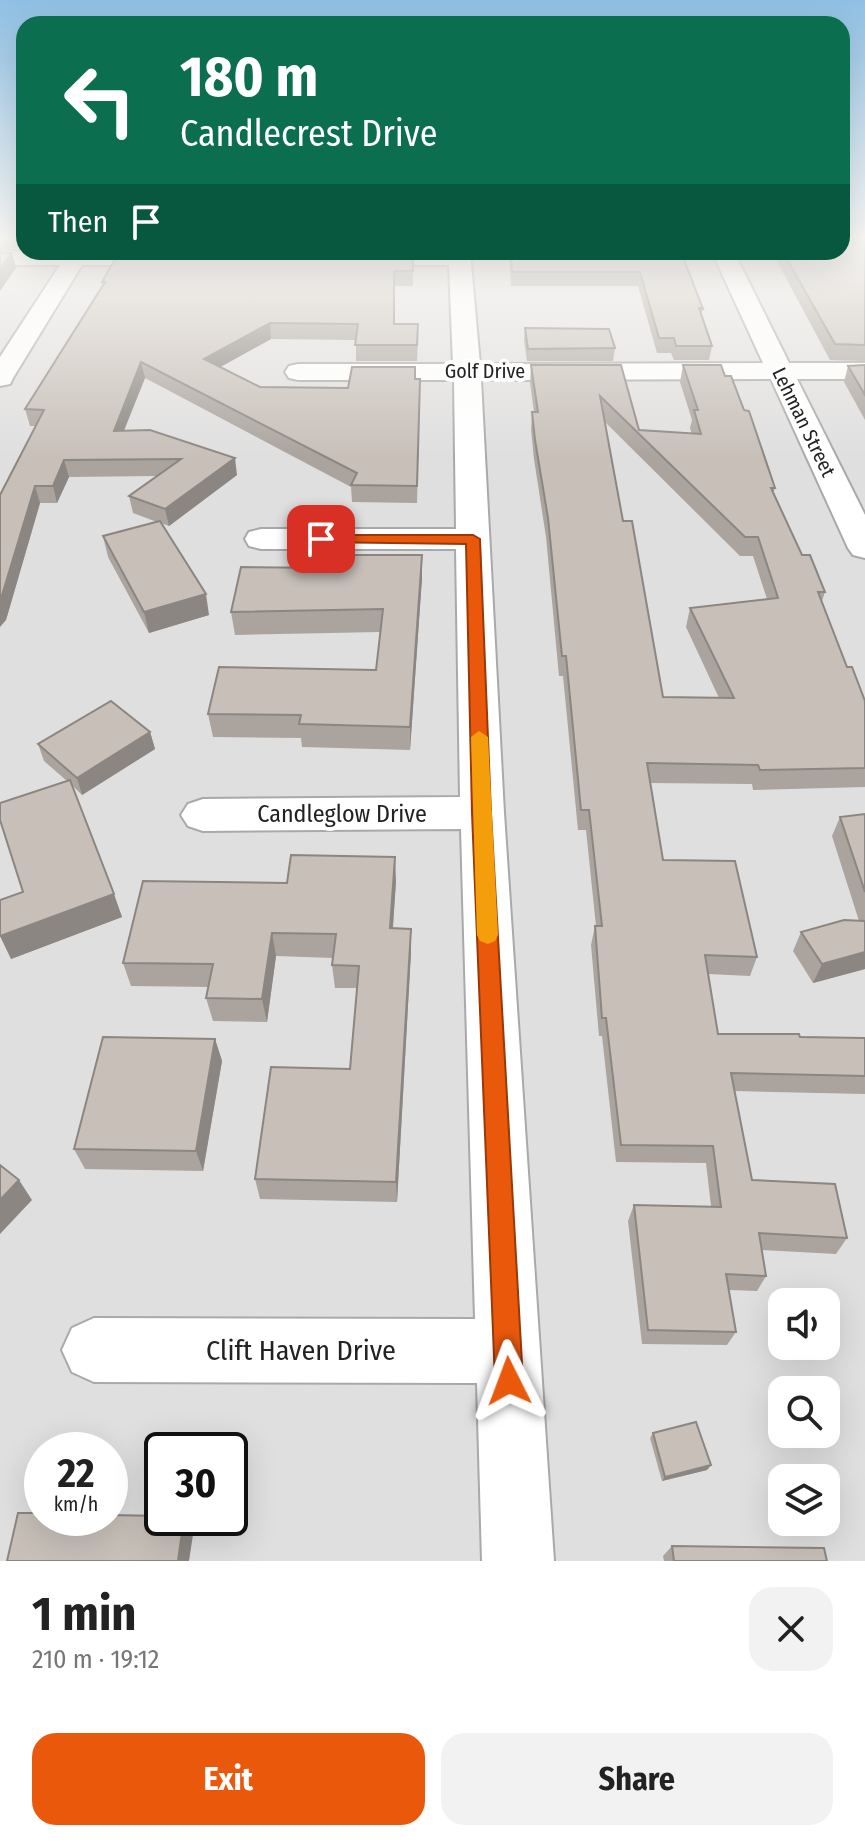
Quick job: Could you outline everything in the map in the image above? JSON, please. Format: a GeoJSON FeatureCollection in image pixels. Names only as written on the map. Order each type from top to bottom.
{"type":"FeatureCollection","features":[{"type":"Feature","properties":{"kind":"street"},"geometry":{"type":"LineString","coordinates":[[0,378],[42,312]]}},
{"type":"Feature","properties":{"kind":"street"},"geometry":{"type":"LineString","coordinates":[[463,312],[482,813],[518,1561]]}},
{"type":"Feature","properties":{"kind":"street","name":"Lehman Street"},"geometry":{"type":"LineString","coordinates":[[752,312],[865,548]]}},
{"type":"Feature","properties":{"kind":"street","name":"Golf Drive"},"geometry":{"type":"LineString","coordinates":[[298,372],[865,371]]}},
{"type":"Feature","properties":{"kind":"street"},"geometry":{"type":"LineString","coordinates":[[261,539],[473,539]]}},
{"type":"Feature","properties":{"kind":"street","name":"Candleglow Drive"},"geometry":{"type":"LineString","coordinates":[[203,815],[482,813]]}},
{"type":"Feature","properties":{"kind":"street","name":"Clift Haven Drive"},"geometry":{"type":"LineString","coordinates":[[94,1350],[508,1351]]}},
{"type":"Feature","properties":{"kind":"shaded area"},"geometry":{"type":"Polygon","coordinates":[[[0,312],[865,312],[865,1561],[0,1561],[0,312]]]}},
{"type":"Feature","properties":{"kind":"building"},"geometry":{"type":"Polygon","coordinates":[[[86,312],[394,312],[394,324],[418,324],[417,345],[355,345],[358,324],[270,323],[204,359],[260,387],[348,388],[352,367],[415,367],[415,379],[420,379],[417,486],[351,485],[357,473],[141,362],[114,431],[150,430],[235,458],[165,509],[129,496],[181,459],[64,460],[53,486],[35,486],[0,602],[0,495],[44,410],[25,409],[86,312]]]}},
{"type":"Feature","properties":{"kind":"building"},"geometry":{"type":"Polygon","coordinates":[[[651,312],[700,312],[712,346],[676,346],[674,338],[659,338],[651,312]]]}},
{"type":"Feature","properties":{"kind":"building"},"geometry":{"type":"Polygon","coordinates":[[[817,312],[865,312],[865,345],[835,344],[817,312]]]}},
{"type":"Feature","properties":{"kind":"building"},"geometry":{"type":"Polygon","coordinates":[[[525,328],[609,329],[615,348],[528,349],[525,328]]]}},
{"type":"Feature","properties":{"kind":"building"},"geometry":{"type":"Polygon","coordinates":[[[531,365],[621,365],[639,430],[701,434],[694,410],[698,410],[683,365],[721,365],[725,376],[731,376],[744,410],[749,411],[775,488],[771,488],[802,555],[810,555],[825,592],[818,592],[847,667],[852,667],[865,701],[865,768],[760,770],[758,765],[647,763],[663,860],[735,861],[757,957],[705,955],[718,1034],[865,1038],[865,1076],[731,1073],[752,1180],[835,1184],[847,1238],[759,1233],[766,1276],[726,1274],[736,1332],[648,1330],[634,1205],[721,1207],[713,1146],[621,1145],[606,1018],[602,1018],[595,926],[602,926],[589,810],[581,810],[566,656],[562,656],[548,518],[535,440],[532,412],[538,412],[531,365]],[[600,396],[623,521],[632,521],[663,697],[734,698],[690,608],[778,598],[758,537],[745,537],[600,396]]]}},
{"type":"Feature","properties":{"kind":"building"},"geometry":{"type":"Polygon","coordinates":[[[865,365],[865,395],[848,366],[865,365]]]}},
{"type":"Feature","properties":{"kind":"building"},"geometry":{"type":"Polygon","coordinates":[[[160,521],[206,594],[144,612],[103,536],[160,521]]]}},
{"type":"Feature","properties":{"kind":"building"},"geometry":{"type":"Polygon","coordinates":[[[338,555],[422,555],[410,727],[299,724],[301,715],[208,714],[219,667],[376,670],[383,609],[231,612],[241,567],[336,568],[338,555]]]}},
{"type":"Feature","properties":{"kind":"building"},"geometry":{"type":"Polygon","coordinates":[[[111,701],[150,732],[77,778],[38,744],[111,701]]]}},
{"type":"Feature","properties":{"kind":"building"},"geometry":{"type":"Polygon","coordinates":[[[70,780],[114,894],[0,936],[0,900],[23,892],[0,820],[0,803],[70,780]]]}},
{"type":"Feature","properties":{"kind":"building"},"geometry":{"type":"Polygon","coordinates":[[[865,814],[865,892],[840,817],[865,814]]]}},
{"type":"Feature","properties":{"kind":"building"},"geometry":{"type":"Polygon","coordinates":[[[291,855],[395,857],[390,928],[411,929],[396,1182],[255,1179],[271,1067],[350,1069],[359,966],[332,965],[336,934],[272,933],[262,999],[206,998],[213,964],[123,963],[143,881],[287,883],[291,855]]]}},
{"type":"Feature","properties":{"kind":"building"},"geometry":{"type":"Polygon","coordinates":[[[844,920],[865,921],[865,952],[822,964],[801,932],[844,920]]]}},
{"type":"Feature","properties":{"kind":"building"},"geometry":{"type":"Polygon","coordinates":[[[103,1037],[215,1039],[196,1151],[74,1149],[103,1037]]]}},
{"type":"Feature","properties":{"kind":"building"},"geometry":{"type":"Polygon","coordinates":[[[0,1165],[19,1180],[0,1200],[0,1165]]]}},
{"type":"Feature","properties":{"kind":"building"},"geometry":{"type":"Polygon","coordinates":[[[696,1422],[711,1465],[665,1477],[653,1433],[696,1422]]]}},
{"type":"Feature","properties":{"kind":"building"},"geometry":{"type":"Polygon","coordinates":[[[18,1513],[24,1513],[24,1536],[128,1536],[128,1515],[144,1516],[144,1536],[181,1536],[178,1561],[7,1561],[18,1513]]]}},
{"type":"Feature","properties":{"kind":"building"},"geometry":{"type":"Polygon","coordinates":[[[672,1546],[824,1548],[827,1561],[674,1561],[672,1546]]]}},
{"type":"Feature","properties":{"kind":"slow traffic"},"geometry":{"type":"LineString","coordinates":[[479,737],[488,935]]}},
{"type":"Feature","properties":{"kind":"route"},"geometry":{"type":"LineString","coordinates":[[321,539],[473,539],[482,813],[509,1381]]}}]}
